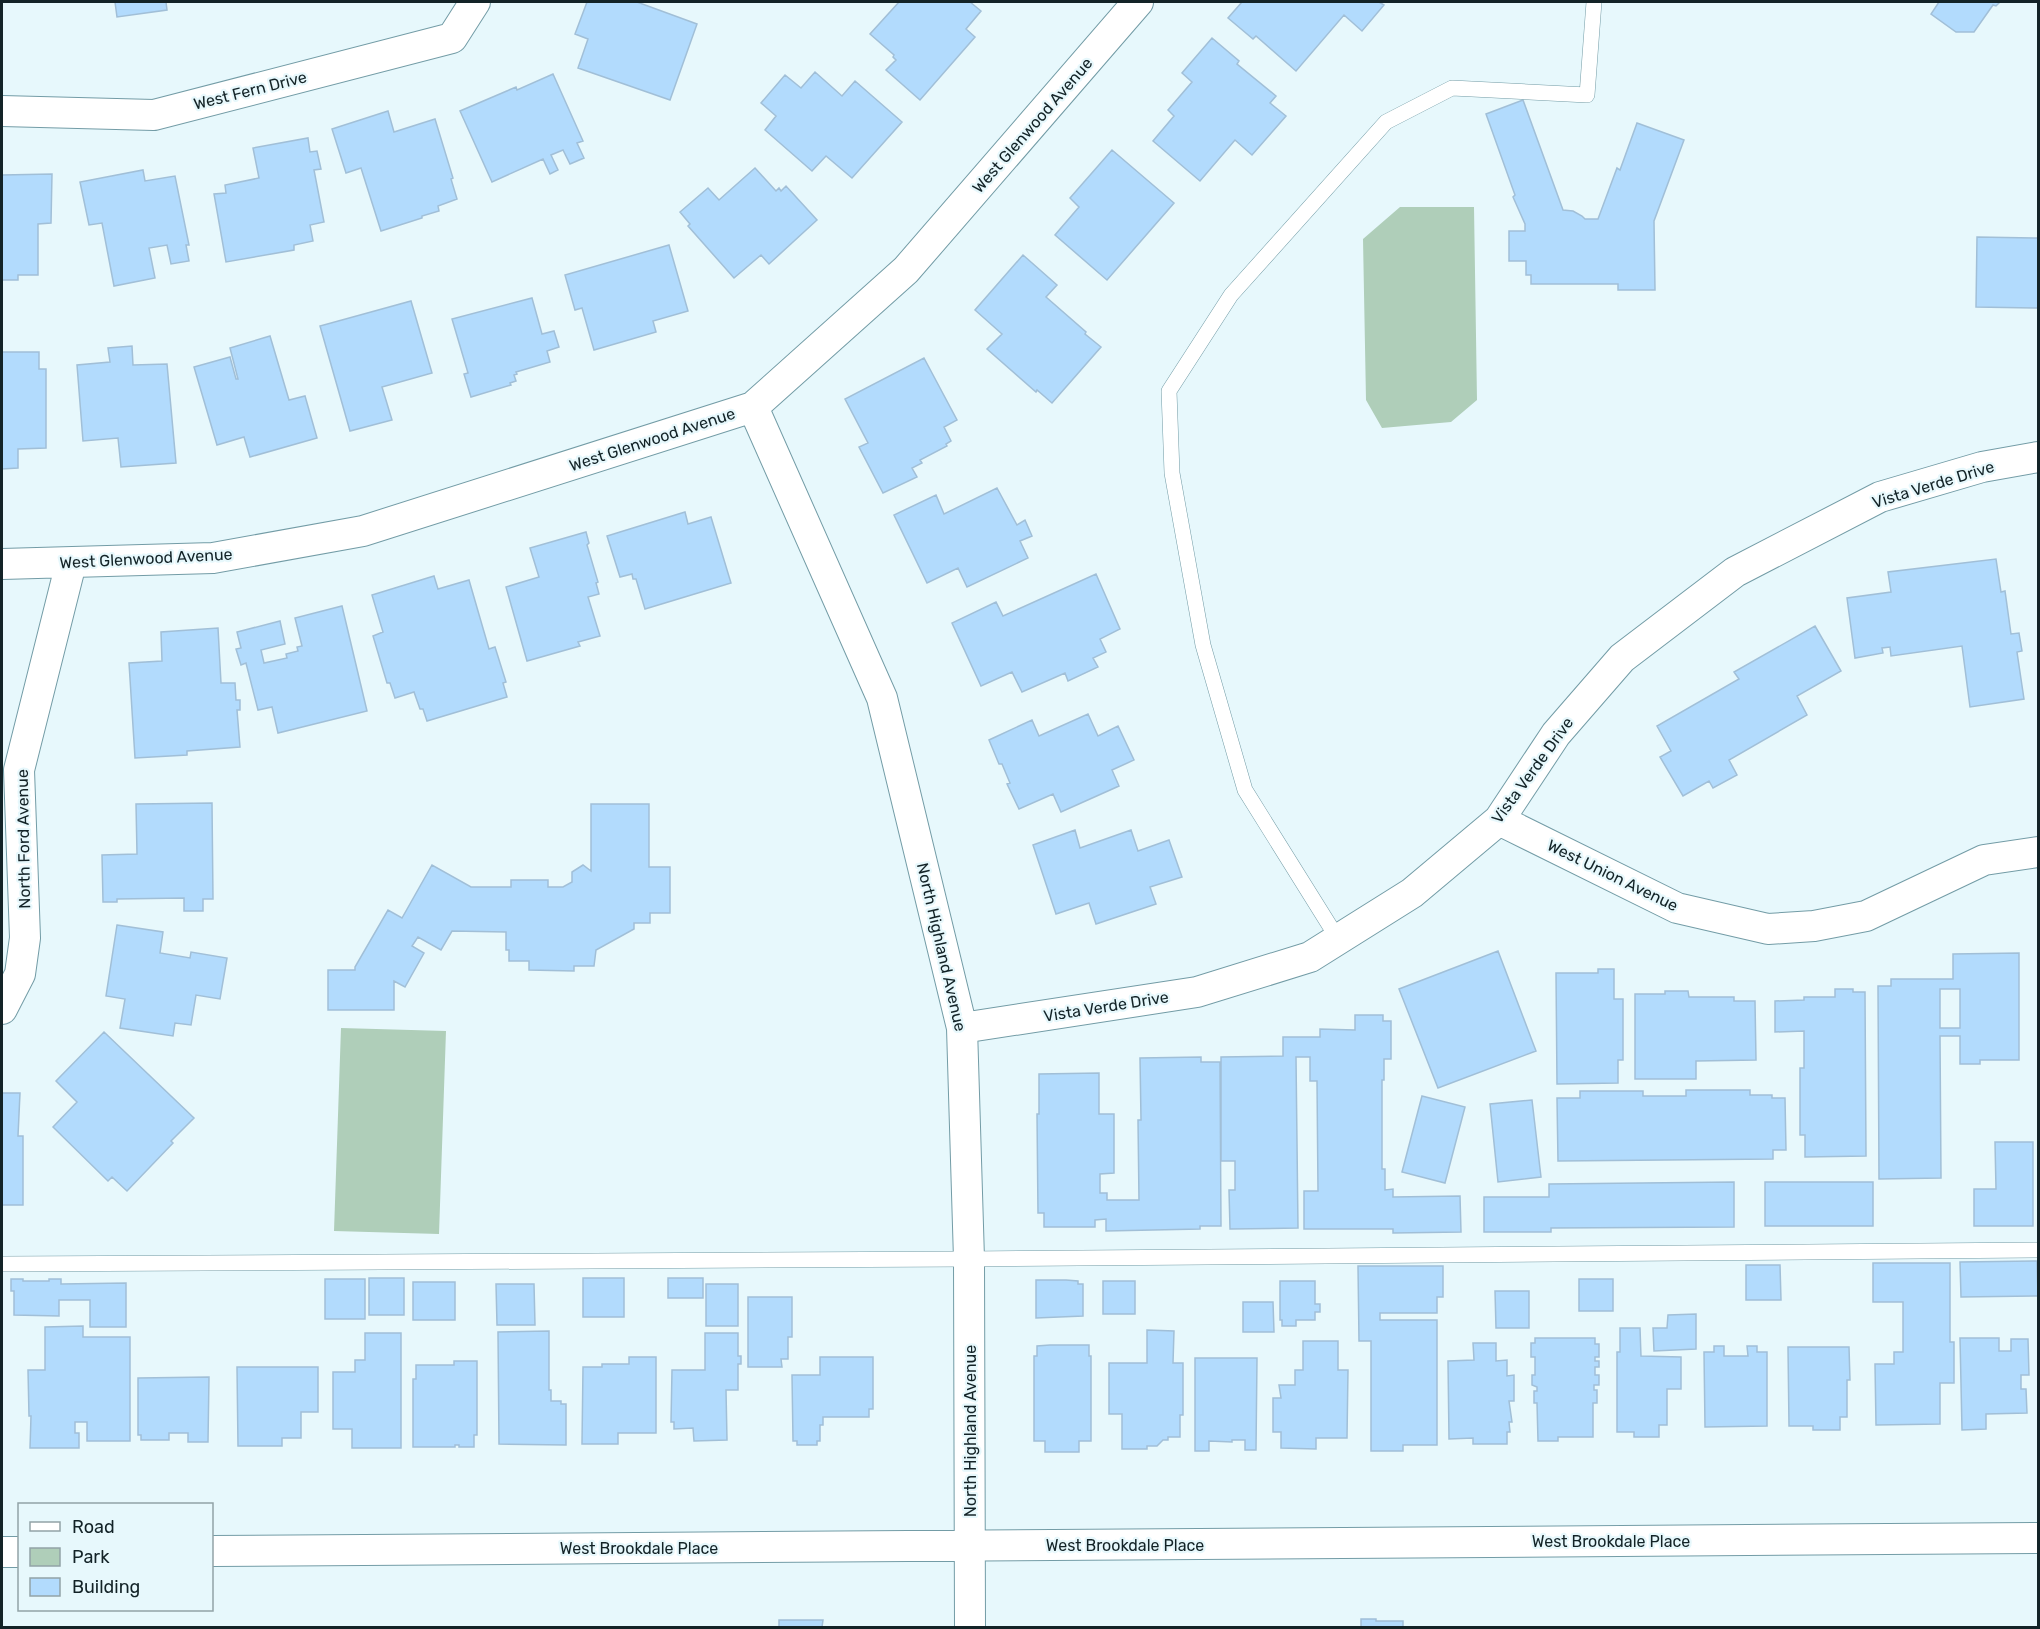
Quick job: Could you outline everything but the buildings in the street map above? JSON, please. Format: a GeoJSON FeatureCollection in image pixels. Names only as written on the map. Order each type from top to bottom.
{"type":"FeatureCollection","features":[{"type":"Feature","properties":{"kind":"street","name":"West Fern Drive"},"geometry":{"type":"LineString","coordinates":[[2,111],[154,115],[452,38],[475,2]]}},
{"type":"Feature","properties":{"kind":"street","name":"West Glenwood Avenue"},"geometry":{"type":"LineString","coordinates":[[2,564],[213,558],[363,531],[753,407],[906,270],[1138,2]]}},
{"type":"Feature","properties":{"kind":"street","name":"North Highland Avenue"},"geometry":{"type":"LineString","coordinates":[[753,407],[882,698],[962,1028],[969,1259],[970,1628]]}},
{"type":"Feature","properties":{"kind":"street","name":"Vista Verde Drive"},"geometry":{"type":"LineString","coordinates":[[962,1028],[1197,992],[1310,957],[1412,893],[1499,820],[1556,734],[1622,658],[1735,572],[1880,497],[1982,467],[2038,457]]}},
{"type":"Feature","properties":{"kind":"street","name":"North Ford Avenue"},"geometry":{"type":"LineString","coordinates":[[2,1009],[20,974],[25,938],[19,770],[71,563]]}},
{"type":"Feature","properties":{"kind":"street","name":"West Union Avenue"},"geometry":{"type":"LineString","coordinates":[[1499,820],[1677,908],[1768,929],[1814,926],[1866,916],[1984,860],[2038,852]]}},
{"type":"Feature","properties":{"kind":"street","name":"West Brookdale Place"},"geometry":{"type":"LineString","coordinates":[[213,1551],[2038,1538]]}},
{"type":"Feature","properties":{"kind":"street"},"geometry":{"type":"LineString","coordinates":[[2,1552],[18,1552]]}},
{"type":"Feature","properties":{"kind":"lane"},"geometry":{"type":"LineString","coordinates":[[1338,939],[1245,790],[1203,645],[1172,473],[1169,391],[1231,295],[1386,122],[1452,88],[1587,95],[1594,2]]}},
{"type":"Feature","properties":{"kind":"lane"},"geometry":{"type":"LineString","coordinates":[[2,1264],[2038,1250]]}},
{"type":"Feature","properties":{"kind":"green space"},"geometry":{"type":"Polygon","coordinates":[[[1400,207],[1474,207],[1477,400],[1451,422],[1382,428],[1366,400],[1363,239],[1400,207]]]}},
{"type":"Feature","properties":{"kind":"green space"},"geometry":{"type":"Polygon","coordinates":[[[341,1028],[446,1031],[439,1234],[334,1231],[341,1028]]]}}]}
